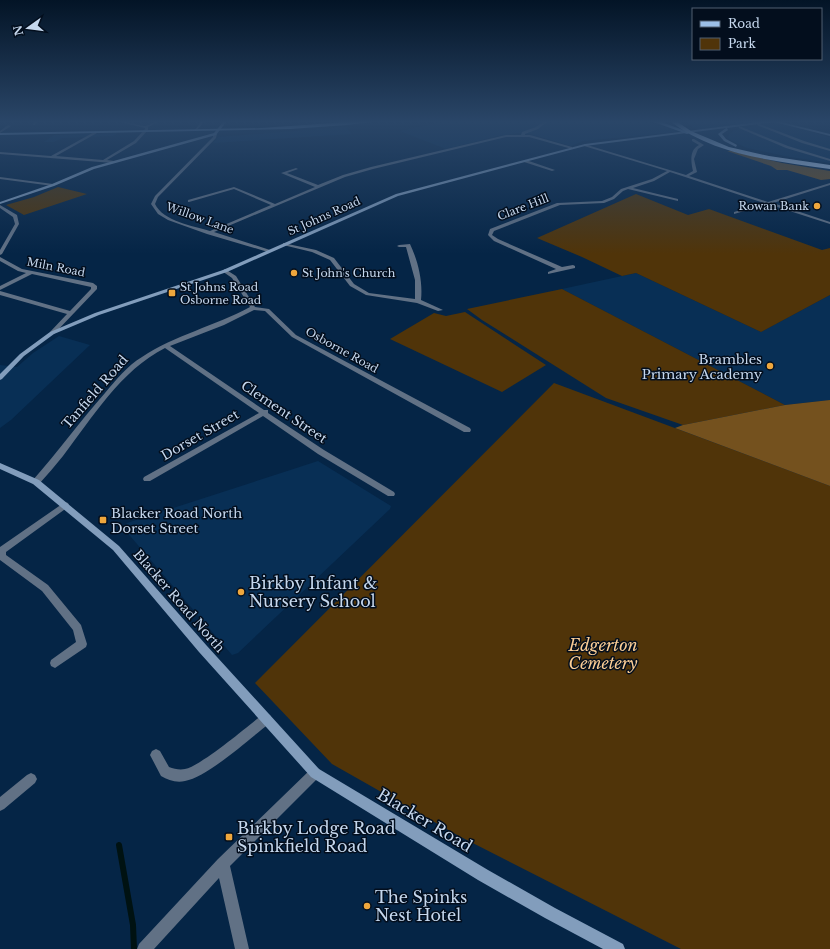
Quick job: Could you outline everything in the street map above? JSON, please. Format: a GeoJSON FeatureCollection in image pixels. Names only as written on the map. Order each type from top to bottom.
{"type":"FeatureCollection","features":[{"type":"Feature","properties":{"kind":"highway"},"geometry":{"type":"LineString","coordinates":[[818,165],[830,167]]}},
{"type":"Feature","properties":{"kind":"street"},"geometry":{"type":"LineString","coordinates":[[93,168],[97,165]]}},
{"type":"Feature","properties":{"kind":"street"},"geometry":{"type":"LineString","coordinates":[[0,204],[102,165]]}},
{"type":"Feature","properties":{"kind":"street","name":"Willow Lane"},"geometry":{"type":"LineString","coordinates":[[187,165],[156,197],[153,204],[156,211],[165,218],[268,251]]}},
{"type":"Feature","properties":{"kind":"street"},"geometry":{"type":"LineString","coordinates":[[209,233],[344,176],[383,165]]}},
{"type":"Feature","properties":{"kind":"street","name":"St Johns Road"},"geometry":{"type":"LineString","coordinates":[[0,378],[22,355],[52,333],[97,314],[225,270],[397,195],[506,165]]}},
{"type":"Feature","properties":{"kind":"street"},"geometry":{"type":"LineString","coordinates":[[540,165],[553,170]]}},
{"type":"Feature","properties":{"kind":"street"},"geometry":{"type":"LineString","coordinates":[[651,165],[830,223]]}},
{"type":"Feature","properties":{"kind":"street"},"geometry":{"type":"LineString","coordinates":[[686,176],[695,172],[693,165]]}},
{"type":"Feature","properties":{"kind":"street"},"geometry":{"type":"LineString","coordinates":[[296,169],[283,173],[319,187]]}},
{"type":"Feature","properties":{"kind":"street","name":"Clare Hill"},"geometry":{"type":"LineString","coordinates":[[561,269],[496,240],[490,235],[492,230],[559,204],[603,202],[613,198],[622,190],[653,180],[670,171]]}},
{"type":"Feature","properties":{"kind":"street"},"geometry":{"type":"LineString","coordinates":[[0,178],[55,184]]}},
{"type":"Feature","properties":{"kind":"street"},"geometry":{"type":"LineString","coordinates":[[736,213],[829,184]]}},
{"type":"Feature","properties":{"kind":"street"},"geometry":{"type":"LineString","coordinates":[[189,201],[234,188],[275,205]]}},
{"type":"Feature","properties":{"kind":"street"},"geometry":{"type":"LineString","coordinates":[[628,188],[677,200]]}},
{"type":"Feature","properties":{"kind":"street"},"geometry":{"type":"LineString","coordinates":[[0,204],[15,216],[17,224],[0,254]]}},
{"type":"Feature","properties":{"kind":"street"},"geometry":{"type":"LineString","coordinates":[[284,244],[314,251],[332,259],[352,285],[368,294],[418,302],[440,310]]}},
{"type":"Feature","properties":{"kind":"street"},"geometry":{"type":"LineString","coordinates":[[399,246],[408,245],[414,263],[419,292],[418,302]]}},
{"type":"Feature","properties":{"kind":"street","name":"Miln Road"},"geometry":{"type":"LineString","coordinates":[[0,259],[20,270],[94,286],[94,289],[52,333]]}},
{"type":"Feature","properties":{"kind":"street"},"geometry":{"type":"LineString","coordinates":[[550,272],[573,267]]}},
{"type":"Feature","properties":{"kind":"street"},"geometry":{"type":"LineString","coordinates":[[225,270],[234,277],[253,308]]}},
{"type":"Feature","properties":{"kind":"street"},"geometry":{"type":"LineString","coordinates":[[0,288],[32,272]]}},
{"type":"Feature","properties":{"kind":"street"},"geometry":{"type":"LineString","coordinates":[[0,293],[70,313]]}},
{"type":"Feature","properties":{"kind":"street","name":"Tanfield Road"},"geometry":{"type":"LineString","coordinates":[[36,482],[60,454],[80,426],[129,368],[138,360],[166,346],[235,319],[253,308]]}},
{"type":"Feature","properties":{"kind":"street","name":"Osborne Road"},"geometry":{"type":"LineString","coordinates":[[253,308],[267,310],[294,336],[467,430]]}},
{"type":"Feature","properties":{"kind":"street","name":"Clement Street"},"geometry":{"type":"LineString","coordinates":[[166,346],[265,412],[321,452],[392,494]]}},
{"type":"Feature","properties":{"kind":"street","name":"Dorset Street"},"geometry":{"type":"LineString","coordinates":[[147,479],[265,412]]}},
{"type":"Feature","properties":{"kind":"street","name":"Blacker Road North"},"geometry":{"type":"LineString","coordinates":[[0,466],[36,482],[116,548],[239,688]]}},
{"type":"Feature","properties":{"kind":"street"},"geometry":{"type":"LineString","coordinates":[[56,663],[82,644],[77,628],[45,588],[1,556],[2,550],[64,505]]}},
{"type":"Feature","properties":{"kind":"street","name":"Blacker Road"},"geometry":{"type":"LineString","coordinates":[[239,688],[315,773],[490,879],[618,949]]}},
{"type":"Feature","properties":{"kind":"street"},"geometry":{"type":"LineString","coordinates":[[156,755],[165,772],[173,775],[185,775],[198,770],[210,762],[266,719]]}},
{"type":"Feature","properties":{"kind":"street"},"geometry":{"type":"LineString","coordinates":[[148,945],[222,864],[315,773]]}},
{"type":"Feature","properties":{"kind":"street"},"geometry":{"type":"LineString","coordinates":[[0,805],[31,779]]}},
{"type":"Feature","properties":{"kind":"street"},"geometry":{"type":"LineString","coordinates":[[222,864],[242,949]]}},
{"type":"Feature","properties":{"kind":"shaded area"},"geometry":{"type":"Polygon","coordinates":[[[769,165],[796,165],[830,171],[830,179],[821,180],[787,170],[777,170],[769,165]]]}},
{"type":"Feature","properties":{"kind":"shaded area","name":"Brambles Primary Academy"},"geometry":{"type":"Polygon","coordinates":[[[636,273],[761,332],[830,295],[830,400],[785,405],[562,289],[636,273]]]}},
{"type":"Feature","properties":{"kind":"shaded area"},"geometry":{"type":"Polygon","coordinates":[[[59,336],[90,345],[11,420],[0,428],[0,365],[17,367],[33,353],[59,336]]]}},
{"type":"Feature","properties":{"kind":"shaded area"},"geometry":{"type":"Polygon","coordinates":[[[830,400],[830,486],[675,428],[683,425],[785,405],[830,400]]]}},
{"type":"Feature","properties":{"kind":"shaded area","name":"Birkby Infant & Nursery School"},"geometry":{"type":"Polygon","coordinates":[[[318,461],[391,506],[390,509],[238,653],[232,655],[124,527],[127,523],[318,461]]]}},
{"type":"Feature","properties":{"kind":"green space"},"geometry":{"type":"Polygon","coordinates":[[[58,187],[87,194],[24,215],[6,205],[34,197],[58,187]]]}},
{"type":"Feature","properties":{"kind":"green space"},"geometry":{"type":"Polygon","coordinates":[[[636,194],[688,215],[709,209],[822,250],[830,248],[830,295],[761,332],[636,273],[622,276],[537,238],[636,194]]]}},
{"type":"Feature","properties":{"kind":"green space"},"geometry":{"type":"Polygon","coordinates":[[[562,289],[785,405],[683,425],[606,398],[467,309],[562,289]]]}},
{"type":"Feature","properties":{"kind":"green space"},"geometry":{"type":"Polygon","coordinates":[[[465,312],[546,365],[502,392],[390,339],[434,313],[446,316],[465,312]]]}},
{"type":"Feature","properties":{"kind":"green space","name":"Edgerton Cemetery"},"geometry":{"type":"Polygon","coordinates":[[[554,383],[830,486],[830,949],[681,949],[459,836],[332,764],[255,683],[554,383]]]}},
{"type":"Feature","properties":{"kind":"waterway"},"geometry":{"type":"LineString","coordinates":[[119,845],[133,925],[134,949]]}},
{"type":"Feature","properties":{"kind":"place","name":"Rowan Bank"},"geometry":{"type":"Point","coordinates":[817,206]}},
{"type":"Feature","properties":{"kind":"place","name":"St John's Church"},"geometry":{"type":"Point","coordinates":[294,273]}},
{"type":"Feature","properties":{"kind":"place","name":"St Johns Road Osborne Road"},"geometry":{"type":"Point","coordinates":[172,293]}},
{"type":"Feature","properties":{"kind":"place","name":"Brambles Primary Academy"},"geometry":{"type":"Point","coordinates":[770,366]}},
{"type":"Feature","properties":{"kind":"place","name":"Blacker Road North Dorset Street"},"geometry":{"type":"Point","coordinates":[103,520]}},
{"type":"Feature","properties":{"kind":"place","name":"Birkby Infant & Nursery School"},"geometry":{"type":"Point","coordinates":[241,592]}},
{"type":"Feature","properties":{"kind":"place","name":"Birkby Lodge Road Spinkfield Road"},"geometry":{"type":"Point","coordinates":[229,837]}},
{"type":"Feature","properties":{"kind":"place","name":"The Spinks Nest Hotel"},"geometry":{"type":"Point","coordinates":[367,906]}}]}
